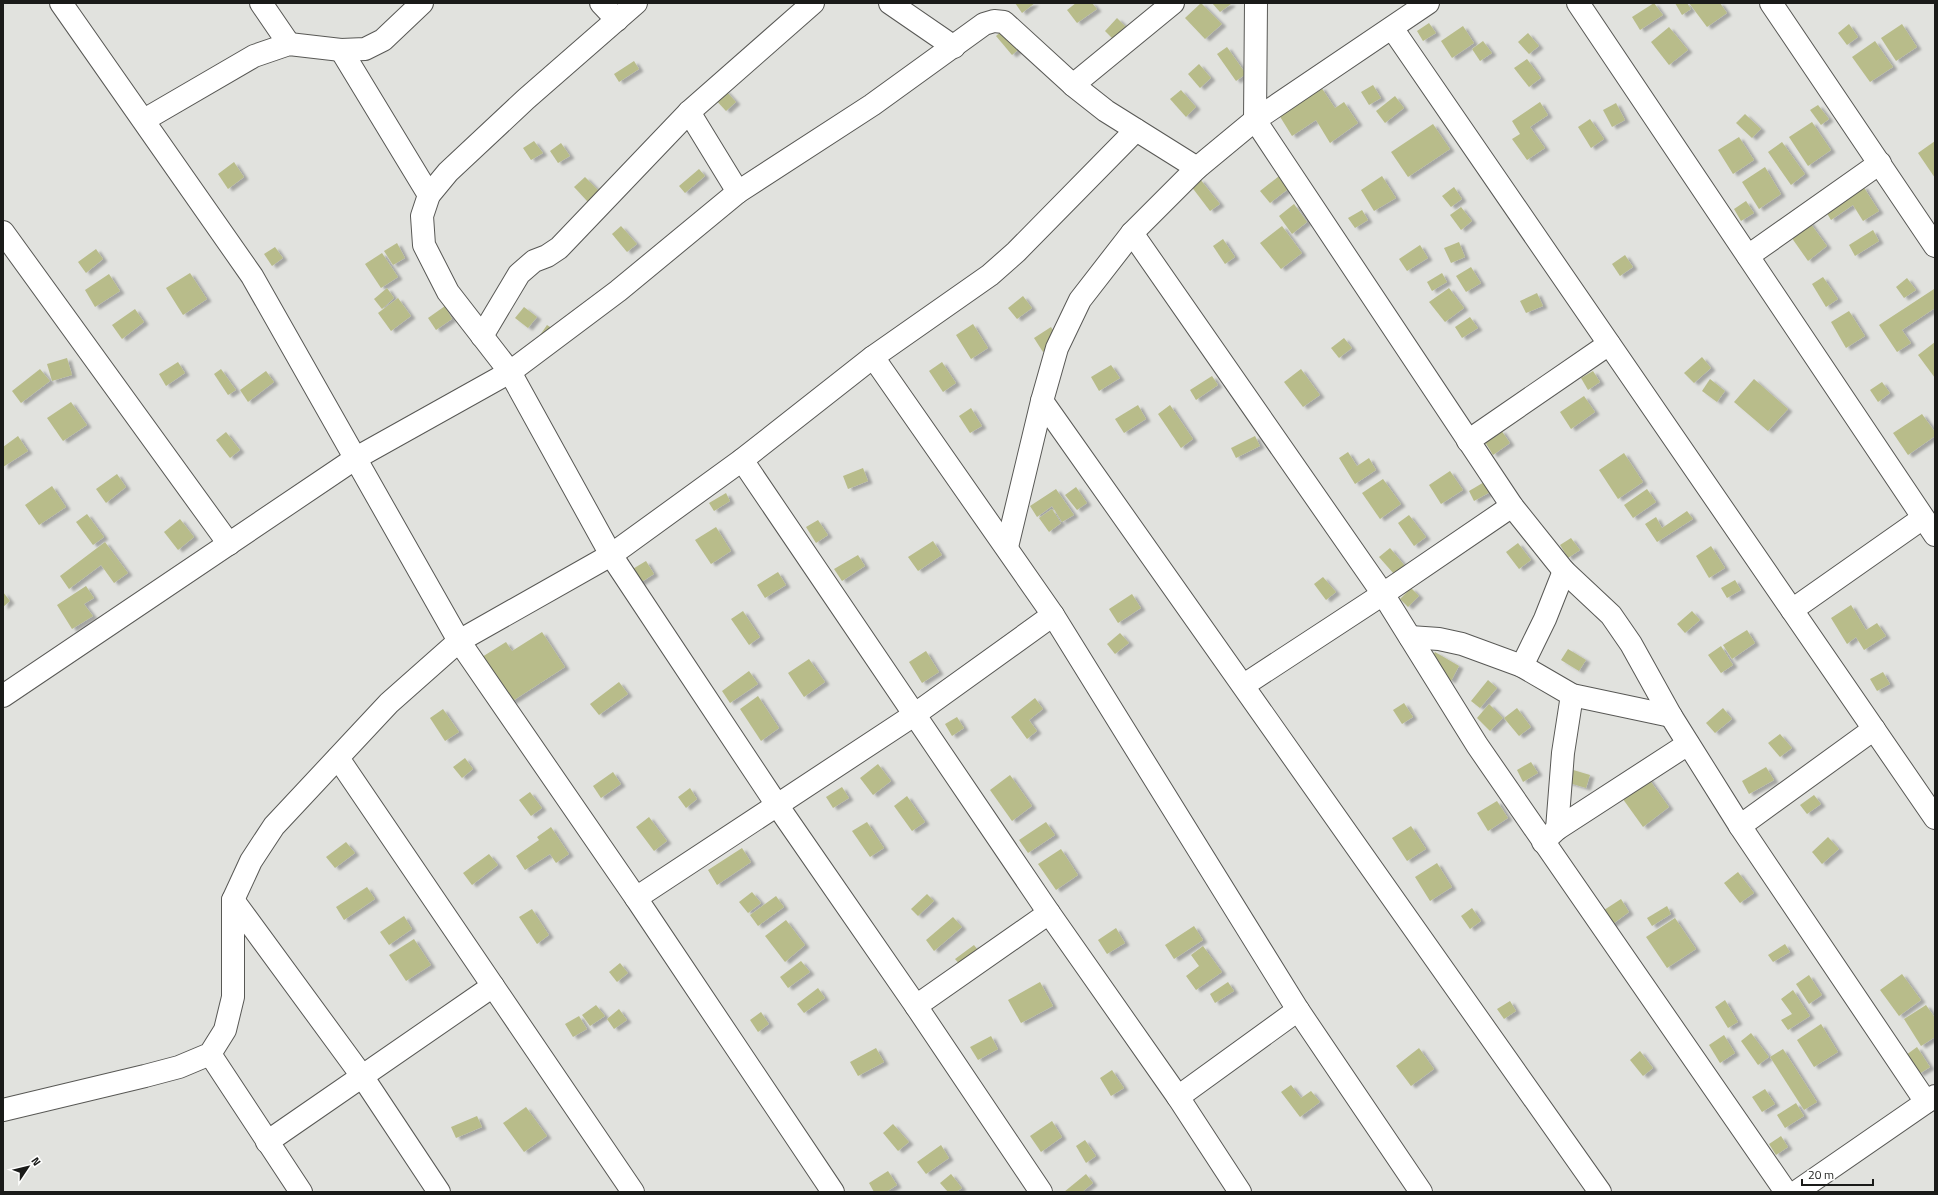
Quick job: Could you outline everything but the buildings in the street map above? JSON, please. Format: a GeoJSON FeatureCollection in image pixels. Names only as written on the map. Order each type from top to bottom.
{"type":"FeatureCollection","features":[{"type":"Feature","properties":{"kind":"street"},"geometry":{"type":"LineString","coordinates":[[61,3],[252,276],[459,641],[636,898],[833,1192]]}},
{"type":"Feature","properties":{"kind":"street"},"geometry":{"type":"LineString","coordinates":[[261,3],[289,44]]}},
{"type":"Feature","properties":{"kind":"street"},"geometry":{"type":"LineString","coordinates":[[144,120],[254,56],[289,44],[341,50],[365,49],[383,40],[422,3]]}},
{"type":"Feature","properties":{"kind":"street"},"geometry":{"type":"LineString","coordinates":[[601,3],[617,20]]}},
{"type":"Feature","properties":{"kind":"street"},"geometry":{"type":"LineString","coordinates":[[636,3],[509,115],[448,172],[429,195],[422,216],[424,245],[448,292],[510,372],[611,555],[777,805],[916,1006],[1041,1192]]}},
{"type":"Feature","properties":{"kind":"street"},"geometry":{"type":"LineString","coordinates":[[482,336],[524,267],[559,248],[689,112],[813,3]]}},
{"type":"Feature","properties":{"kind":"street"},"geometry":{"type":"LineString","coordinates":[[890,3],[954,47]]}},
{"type":"Feature","properties":{"kind":"street"},"geometry":{"type":"LineString","coordinates":[[1073,85],[1173,3]]}},
{"type":"Feature","properties":{"kind":"street"},"geometry":{"type":"LineString","coordinates":[[1256,3],[1255,120],[1512,506],[1564,572],[1611,615],[1631,644],[1671,716],[1740,826],[1930,1099],[1796,1192]]}},
{"type":"Feature","properties":{"kind":"street"},"geometry":{"type":"LineString","coordinates":[[1007,547],[1042,401],[1057,348],[1080,300],[1132,233],[1197,168],[1255,120],[1428,3]]}},
{"type":"Feature","properties":{"kind":"street"},"geometry":{"type":"LineString","coordinates":[[1578,3],[1929,527],[1792,610]]}},
{"type":"Feature","properties":{"kind":"street"},"geometry":{"type":"LineString","coordinates":[[1771,3],[1880,163],[1932,234]]}},
{"type":"Feature","properties":{"kind":"street"},"geometry":{"type":"LineString","coordinates":[[3,696],[356,458],[510,372],[618,291],[738,192],[872,105],[984,24],[1004,22],[1073,85],[1106,111],[1197,168]]}},
{"type":"Feature","properties":{"kind":"street"},"geometry":{"type":"LineString","coordinates":[[1392,28],[1935,818]]}},
{"type":"Feature","properties":{"kind":"street"},"geometry":{"type":"LineString","coordinates":[[341,50],[429,195]]}},
{"type":"Feature","properties":{"kind":"street"},"geometry":{"type":"LineString","coordinates":[[689,112],[738,192]]}},
{"type":"Feature","properties":{"kind":"street"},"geometry":{"type":"LineString","coordinates":[[3,1110],[179,1067],[210,1054],[225,1030],[233,997],[233,900],[251,860],[274,826],[389,703],[459,641],[611,555],[742,460],[873,357],[990,275],[1016,252],[1136,130]]}},
{"type":"Feature","properties":{"kind":"street"},"geometry":{"type":"LineString","coordinates":[[1748,256],[1880,163]]}},
{"type":"Feature","properties":{"kind":"street"},"geometry":{"type":"LineString","coordinates":[[3,232],[229,544]]}},
{"type":"Feature","properties":{"kind":"street"},"geometry":{"type":"LineString","coordinates":[[1132,233],[1384,594],[1477,745],[1550,835],[1786,1192]]}},
{"type":"Feature","properties":{"kind":"street"},"geometry":{"type":"LineString","coordinates":[[1468,441],[1609,344]]}},
{"type":"Feature","properties":{"kind":"street"},"geometry":{"type":"LineString","coordinates":[[873,357],[1053,614],[1298,1010],[1421,1192]]}},
{"type":"Feature","properties":{"kind":"street"},"geometry":{"type":"LineString","coordinates":[[1042,401],[1244,685],[1600,1192]]}},
{"type":"Feature","properties":{"kind":"street"},"geometry":{"type":"LineString","coordinates":[[742,460],[1049,913],[1178,1097],[1240,1192]]}},
{"type":"Feature","properties":{"kind":"street"},"geometry":{"type":"LineString","coordinates":[[1244,685],[1384,594],[1512,506]]}},
{"type":"Feature","properties":{"kind":"street"},"geometry":{"type":"LineString","coordinates":[[1522,666],[1545,619],[1564,572]]}},
{"type":"Feature","properties":{"kind":"street"},"geometry":{"type":"LineString","coordinates":[[636,898],[914,715],[1053,614]]}},
{"type":"Feature","properties":{"kind":"street"},"geometry":{"type":"LineString","coordinates":[[1410,637],[1439,639],[1462,644],[1522,666],[1572,696],[1671,716]]}},
{"type":"Feature","properties":{"kind":"street"},"geometry":{"type":"LineString","coordinates":[[1550,835],[1572,696]]}},
{"type":"Feature","properties":{"kind":"street"},"geometry":{"type":"LineString","coordinates":[[1740,826],[1874,730]]}},
{"type":"Feature","properties":{"kind":"street"},"geometry":{"type":"LineString","coordinates":[[1550,835],[1688,744]]}},
{"type":"Feature","properties":{"kind":"street"},"geometry":{"type":"LineString","coordinates":[[338,758],[633,1192]]}},
{"type":"Feature","properties":{"kind":"street"},"geometry":{"type":"LineString","coordinates":[[233,900],[362,1076],[439,1192]]}},
{"type":"Feature","properties":{"kind":"street"},"geometry":{"type":"LineString","coordinates":[[916,1006],[1049,913]]}},
{"type":"Feature","properties":{"kind":"street"},"geometry":{"type":"LineString","coordinates":[[268,1142],[493,986]]}},
{"type":"Feature","properties":{"kind":"street"},"geometry":{"type":"LineString","coordinates":[[1178,1097],[1298,1010]]}},
{"type":"Feature","properties":{"kind":"street"},"geometry":{"type":"LineString","coordinates":[[210,1054],[301,1192]]}}]}
